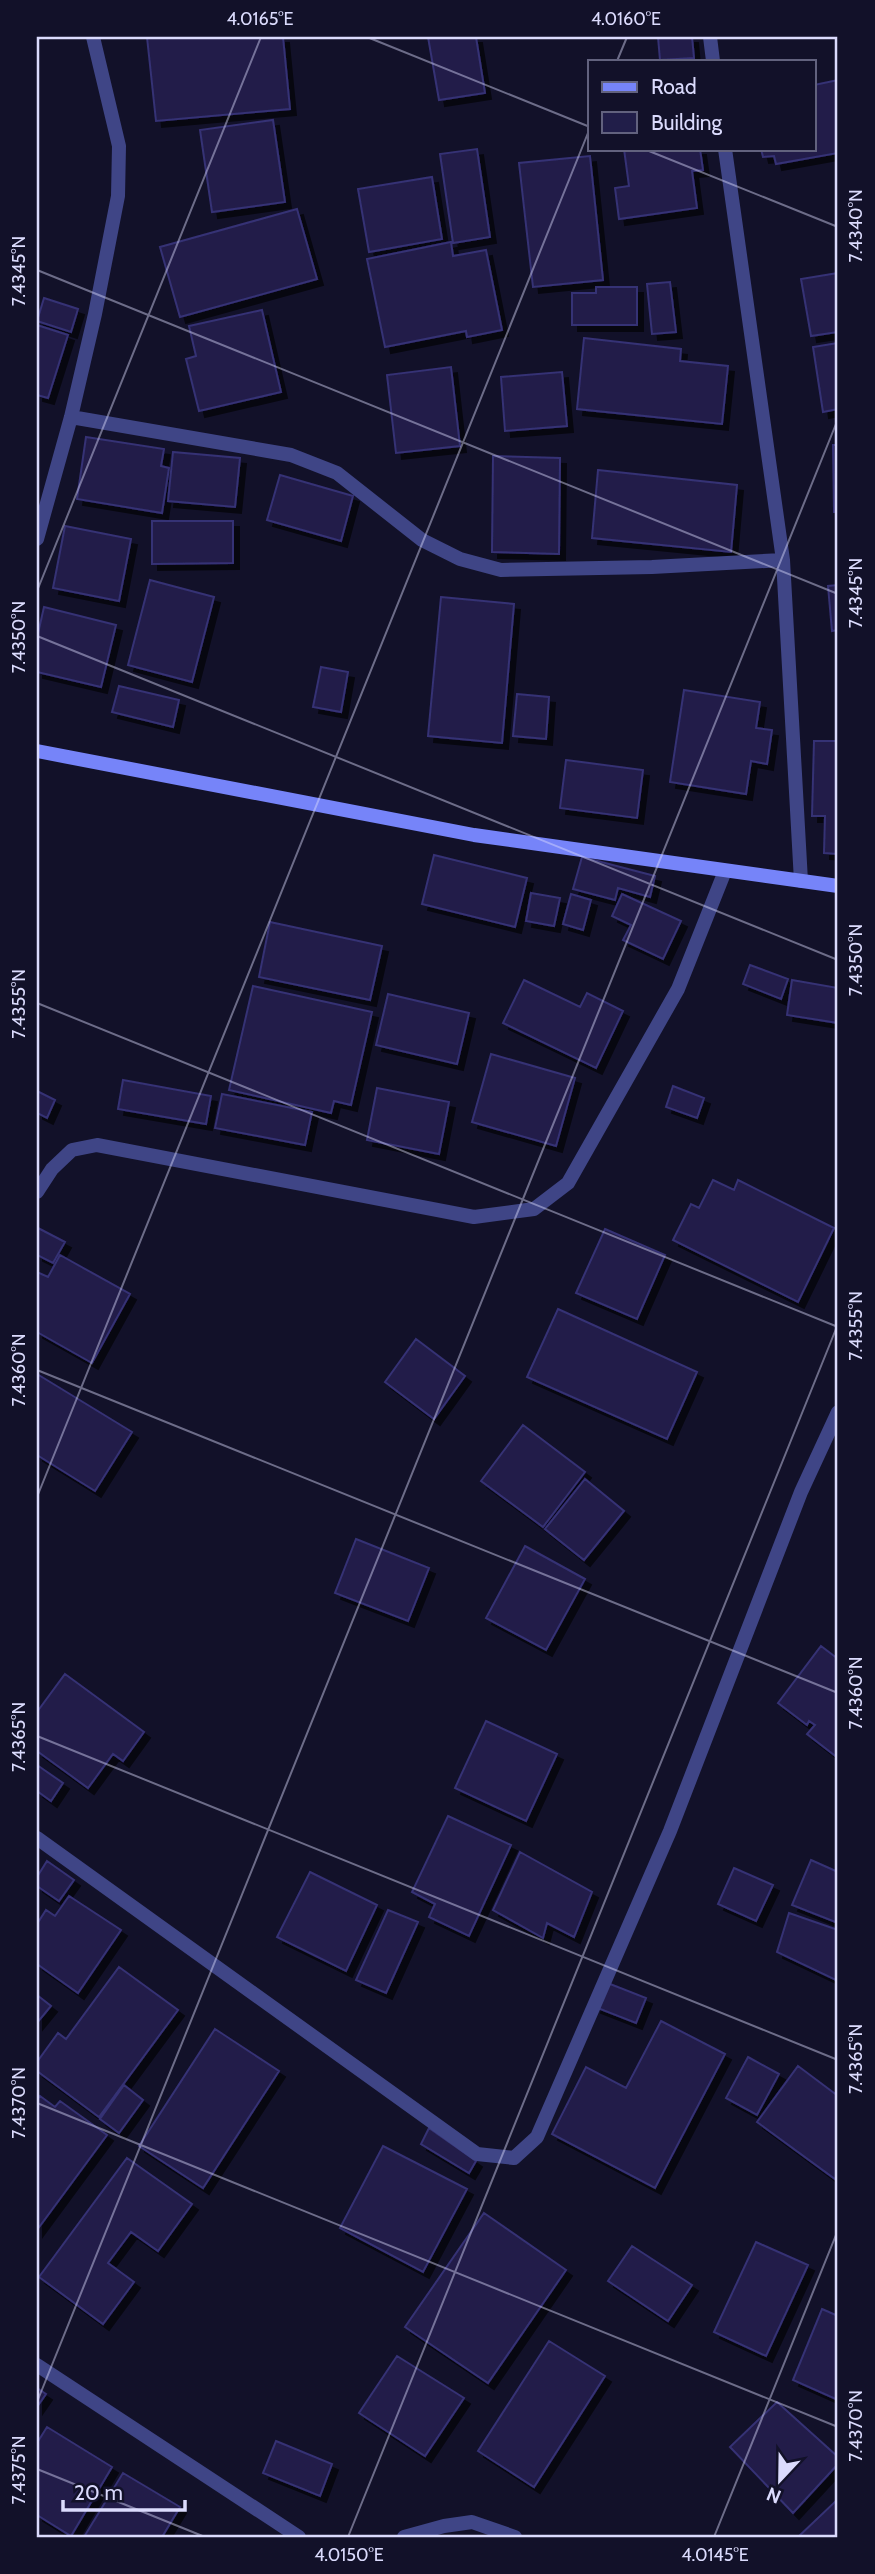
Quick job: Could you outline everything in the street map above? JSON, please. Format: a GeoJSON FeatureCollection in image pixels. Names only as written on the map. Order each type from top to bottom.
{"type":"FeatureCollection","features":[{"type":"Feature","properties":{"kind":"street"},"geometry":{"type":"LineString","coordinates":[[37,539],[71,417],[95,314],[118,195],[118,146],[93,37]]}},
{"type":"Feature","properties":{"kind":"street"},"geometry":{"type":"LineString","coordinates":[[710,37],[713,60]]}},
{"type":"Feature","properties":{"kind":"street"},"geometry":{"type":"LineString","coordinates":[[725,150],[783,560],[801,881]]}},
{"type":"Feature","properties":{"kind":"street"},"geometry":{"type":"LineString","coordinates":[[71,417],[291,455],[337,473],[422,540],[460,559],[501,569],[652,567],[783,560]]}},
{"type":"Feature","properties":{"kind":"street"},"geometry":{"type":"LineString","coordinates":[[37,751],[474,835],[838,886]]}},
{"type":"Feature","properties":{"kind":"street"},"geometry":{"type":"LineString","coordinates":[[37,1192],[52,1169],[72,1150],[97,1145],[474,1217],[534,1209],[568,1183],[678,989],[725,871]]}},
{"type":"Feature","properties":{"kind":"street"},"geometry":{"type":"LineString","coordinates":[[37,1838],[477,2154],[514,2158],[537,2137],[670,1831],[801,1492],[838,1412]]}},
{"type":"Feature","properties":{"kind":"street"},"geometry":{"type":"LineString","coordinates":[[37,2365],[299,2537]]}},
{"type":"Feature","properties":{"kind":"street"},"geometry":{"type":"LineString","coordinates":[[404,2537],[444,2526],[472,2522],[515,2537]]}},
{"type":"Feature","properties":{"kind":"building"},"geometry":{"type":"Polygon","coordinates":[[[147,37],[283,37],[290,109],[156,121],[147,37]]]}},
{"type":"Feature","properties":{"kind":"building"},"geometry":{"type":"Polygon","coordinates":[[[428,37],[476,37],[485,93],[439,100],[428,37]]]}},
{"type":"Feature","properties":{"kind":"building"},"geometry":{"type":"Polygon","coordinates":[[[658,37],[692,37],[694,58],[660,60],[658,37]]]}},
{"type":"Feature","properties":{"kind":"building"},"geometry":{"type":"Polygon","coordinates":[[[838,80],[838,153],[776,164],[774,156],[763,157],[761,150],[816,150],[816,85],[838,80]]]}},
{"type":"Feature","properties":{"kind":"building"},"geometry":{"type":"Polygon","coordinates":[[[273,120],[285,202],[212,212],[200,130],[273,120]]]}},
{"type":"Feature","properties":{"kind":"building"},"geometry":{"type":"Polygon","coordinates":[[[477,149],[490,237],[453,243],[440,154],[477,149]]]}},
{"type":"Feature","properties":{"kind":"building"},"geometry":{"type":"Polygon","coordinates":[[[624,150],[700,150],[703,170],[692,171],[697,208],[619,219],[615,188],[629,186],[624,150]]]}},
{"type":"Feature","properties":{"kind":"building"},"geometry":{"type":"Polygon","coordinates":[[[590,156],[603,280],[533,287],[519,163],[590,156]]]}},
{"type":"Feature","properties":{"kind":"building"},"geometry":{"type":"Polygon","coordinates":[[[432,177],[442,239],[369,252],[358,189],[432,177]]]}},
{"type":"Feature","properties":{"kind":"building"},"geometry":{"type":"Polygon","coordinates":[[[297,209],[317,279],[180,317],[160,247],[297,209]]]}},
{"type":"Feature","properties":{"kind":"building"},"geometry":{"type":"Polygon","coordinates":[[[451,242],[453,256],[486,250],[502,330],[467,337],[466,331],[385,347],[367,259],[451,242]]]}},
{"type":"Feature","properties":{"kind":"building"},"geometry":{"type":"Polygon","coordinates":[[[838,273],[838,332],[811,336],[801,279],[838,273]]]}},
{"type":"Feature","properties":{"kind":"building"},"geometry":{"type":"Polygon","coordinates":[[[670,282],[676,332],[652,334],[647,284],[670,282]]]}},
{"type":"Feature","properties":{"kind":"building"},"geometry":{"type":"Polygon","coordinates":[[[596,287],[637,287],[637,325],[572,325],[572,293],[596,293],[596,287]]]}},
{"type":"Feature","properties":{"kind":"building"},"geometry":{"type":"Polygon","coordinates":[[[44,298],[78,309],[71,332],[37,321],[44,298]]]}},
{"type":"Feature","properties":{"kind":"building"},"geometry":{"type":"Polygon","coordinates":[[[262,310],[281,392],[199,411],[186,359],[196,356],[189,326],[262,310]]]}},
{"type":"Feature","properties":{"kind":"building"},"geometry":{"type":"Polygon","coordinates":[[[37,325],[68,335],[48,398],[37,395],[37,325]]]}},
{"type":"Feature","properties":{"kind":"building"},"geometry":{"type":"Polygon","coordinates":[[[584,338],[681,349],[680,361],[728,366],[722,424],[577,409],[584,338]]]}},
{"type":"Feature","properties":{"kind":"building"},"geometry":{"type":"Polygon","coordinates":[[[838,343],[838,409],[823,412],[813,347],[838,343]]]}},
{"type":"Feature","properties":{"kind":"building"},"geometry":{"type":"Polygon","coordinates":[[[451,367],[460,446],[396,453],[387,375],[451,367]]]}},
{"type":"Feature","properties":{"kind":"building"},"geometry":{"type":"Polygon","coordinates":[[[562,372],[567,426],[505,431],[501,377],[562,372]]]}},
{"type":"Feature","properties":{"kind":"building"},"geometry":{"type":"Polygon","coordinates":[[[86,437],[164,449],[161,466],[169,468],[162,513],[77,499],[86,437]]]}},
{"type":"Feature","properties":{"kind":"building"},"geometry":{"type":"Polygon","coordinates":[[[833,445],[838,445],[838,512],[834,512],[833,445]]]}},
{"type":"Feature","properties":{"kind":"building"},"geometry":{"type":"Polygon","coordinates":[[[173,452],[240,458],[235,507],[168,501],[173,452]]]}},
{"type":"Feature","properties":{"kind":"building"},"geometry":{"type":"Polygon","coordinates":[[[493,456],[560,458],[559,554],[492,552],[493,456]]]}},
{"type":"Feature","properties":{"kind":"building"},"geometry":{"type":"Polygon","coordinates":[[[598,470],[737,485],[731,552],[592,538],[598,470]]]}},
{"type":"Feature","properties":{"kind":"building"},"geometry":{"type":"Polygon","coordinates":[[[280,475],[353,496],[341,541],[267,520],[280,475]]]}},
{"type":"Feature","properties":{"kind":"building"},"geometry":{"type":"Polygon","coordinates":[[[152,521],[233,521],[233,563],[152,564],[152,521]]]}},
{"type":"Feature","properties":{"kind":"building"},"geometry":{"type":"Polygon","coordinates":[[[65,526],[131,539],[119,601],[53,588],[65,526]]]}},
{"type":"Feature","properties":{"kind":"building"},"geometry":{"type":"Polygon","coordinates":[[[150,580],[214,597],[192,682],[128,665],[150,580]]]}},
{"type":"Feature","properties":{"kind":"building"},"geometry":{"type":"Polygon","coordinates":[[[838,585],[838,630],[832,631],[828,586],[838,585]]]}},
{"type":"Feature","properties":{"kind":"building"},"geometry":{"type":"Polygon","coordinates":[[[441,597],[514,604],[502,743],[428,736],[441,597]]]}},
{"type":"Feature","properties":{"kind":"building"},"geometry":{"type":"Polygon","coordinates":[[[44,607],[116,625],[101,687],[37,672],[37,638],[44,607]]]}},
{"type":"Feature","properties":{"kind":"building"},"geometry":{"type":"Polygon","coordinates":[[[321,667],[348,672],[341,712],[313,707],[321,667]]]}},
{"type":"Feature","properties":{"kind":"building"},"geometry":{"type":"Polygon","coordinates":[[[119,686],[179,700],[173,727],[112,712],[119,686]]]}},
{"type":"Feature","properties":{"kind":"building"},"geometry":{"type":"Polygon","coordinates":[[[684,690],[760,702],[756,728],[772,730],[767,764],[751,761],[746,794],[670,782],[684,690]]]}},
{"type":"Feature","properties":{"kind":"building"},"geometry":{"type":"Polygon","coordinates":[[[517,694],[549,697],[546,739],[513,736],[517,694]]]}},
{"type":"Feature","properties":{"kind":"building"},"geometry":{"type":"Polygon","coordinates":[[[814,741],[838,741],[838,854],[824,853],[825,816],[812,816],[814,741]]]}},
{"type":"Feature","properties":{"kind":"building"},"geometry":{"type":"Polygon","coordinates":[[[566,760],[643,770],[637,818],[560,808],[566,760]]]}},
{"type":"Feature","properties":{"kind":"building"},"geometry":{"type":"Polygon","coordinates":[[[434,855],[527,878],[515,927],[422,904],[434,855]]]}},
{"type":"Feature","properties":{"kind":"building"},"geometry":{"type":"Polygon","coordinates":[[[582,857],[655,876],[650,897],[618,888],[615,900],[573,889],[582,857]]]}},
{"type":"Feature","properties":{"kind":"building"},"geometry":{"type":"Polygon","coordinates":[[[531,893],[560,898],[554,926],[526,921],[531,893]]]}},
{"type":"Feature","properties":{"kind":"building"},"geometry":{"type":"Polygon","coordinates":[[[571,894],[591,900],[583,930],[563,924],[571,894]]]}},
{"type":"Feature","properties":{"kind":"building"},"geometry":{"type":"Polygon","coordinates":[[[622,894],[681,921],[663,959],[623,940],[631,925],[612,916],[622,894]]]}},
{"type":"Feature","properties":{"kind":"building"},"geometry":{"type":"Polygon","coordinates":[[[270,922],[382,946],[370,1000],[259,977],[270,922]]]}},
{"type":"Feature","properties":{"kind":"building"},"geometry":{"type":"Polygon","coordinates":[[[750,965],[788,979],[781,999],[743,984],[750,965]]]}},
{"type":"Feature","properties":{"kind":"building"},"geometry":{"type":"Polygon","coordinates":[[[524,980],[580,1007],[587,993],[623,1011],[596,1068],[503,1023],[524,980]]]}},
{"type":"Feature","properties":{"kind":"building"},"geometry":{"type":"Polygon","coordinates":[[[792,980],[838,988],[838,1023],[787,1015],[792,980]]]}},
{"type":"Feature","properties":{"kind":"building"},"geometry":{"type":"Polygon","coordinates":[[[253,986],[372,1012],[351,1105],[334,1101],[331,1113],[229,1090],[253,986]]]}},
{"type":"Feature","properties":{"kind":"building"},"geometry":{"type":"Polygon","coordinates":[[[388,994],[469,1013],[457,1064],[376,1045],[388,994]]]}},
{"type":"Feature","properties":{"kind":"building"},"geometry":{"type":"Polygon","coordinates":[[[491,1054],[575,1078],[556,1146],[472,1122],[491,1054]]]}},
{"type":"Feature","properties":{"kind":"building"},"geometry":{"type":"Polygon","coordinates":[[[123,1080],[211,1096],[206,1124],[118,1109],[123,1080]]]}},
{"type":"Feature","properties":{"kind":"building"},"geometry":{"type":"Polygon","coordinates":[[[673,1086],[704,1098],[697,1118],[666,1107],[673,1086]]]}},
{"type":"Feature","properties":{"kind":"building"},"geometry":{"type":"Polygon","coordinates":[[[377,1088],[449,1102],[439,1154],[367,1140],[377,1088]]]}},
{"type":"Feature","properties":{"kind":"building"},"geometry":{"type":"Polygon","coordinates":[[[37,1091],[55,1100],[47,1118],[37,1113],[37,1091]]]}},
{"type":"Feature","properties":{"kind":"building"},"geometry":{"type":"Polygon","coordinates":[[[222,1094],[312,1112],[305,1145],[215,1128],[222,1094]]]}},
{"type":"Feature","properties":{"kind":"building"},"geometry":{"type":"Polygon","coordinates":[[[713,1180],[734,1190],[738,1180],[834,1228],[798,1302],[673,1240],[691,1204],[699,1208],[713,1180]]]}},
{"type":"Feature","properties":{"kind":"building"},"geometry":{"type":"Polygon","coordinates":[[[38,1228],[65,1242],[53,1263],[37,1255],[38,1228]]]}},
{"type":"Feature","properties":{"kind":"building"},"geometry":{"type":"Polygon","coordinates":[[[605,1229],[665,1255],[637,1319],[576,1293],[605,1229]]]}},
{"type":"Feature","properties":{"kind":"building"},"geometry":{"type":"Polygon","coordinates":[[[60,1255],[130,1294],[92,1363],[37,1332],[37,1272],[48,1277],[60,1255]]]}},
{"type":"Feature","properties":{"kind":"building"},"geometry":{"type":"Polygon","coordinates":[[[558,1309],[697,1372],[667,1439],[527,1377],[558,1309]]]}},
{"type":"Feature","properties":{"kind":"building"},"geometry":{"type":"Polygon","coordinates":[[[416,1339],[465,1376],[434,1419],[385,1382],[416,1339]]]}},
{"type":"Feature","properties":{"kind":"building"},"geometry":{"type":"Polygon","coordinates":[[[37,1374],[132,1432],[95,1491],[37,1455],[37,1374]]]}},
{"type":"Feature","properties":{"kind":"building"},"geometry":{"type":"Polygon","coordinates":[[[523,1425],[585,1472],[543,1527],[481,1481],[523,1425]]]}},
{"type":"Feature","properties":{"kind":"building"},"geometry":{"type":"Polygon","coordinates":[[[585,1479],[624,1511],[584,1560],[545,1529],[585,1479]]]}},
{"type":"Feature","properties":{"kind":"building"},"geometry":{"type":"Polygon","coordinates":[[[356,1539],[429,1568],[408,1621],[335,1593],[356,1539]]]}},
{"type":"Feature","properties":{"kind":"building"},"geometry":{"type":"Polygon","coordinates":[[[525,1546],[585,1579],[546,1650],[486,1618],[525,1546]]]}},
{"type":"Feature","properties":{"kind":"building"},"geometry":{"type":"Polygon","coordinates":[[[821,1646],[838,1659],[838,1758],[807,1734],[815,1725],[809,1721],[807,1725],[778,1703],[821,1646]]]}},
{"type":"Feature","properties":{"kind":"building"},"geometry":{"type":"Polygon","coordinates":[[[65,1674],[144,1732],[123,1761],[113,1754],[88,1788],[37,1751],[37,1712],[65,1674]]]}},
{"type":"Feature","properties":{"kind":"building"},"geometry":{"type":"Polygon","coordinates":[[[486,1721],[557,1754],[526,1821],[455,1788],[486,1721]]]}},
{"type":"Feature","properties":{"kind":"building"},"geometry":{"type":"Polygon","coordinates":[[[37,1765],[63,1783],[51,1801],[37,1791],[37,1765]]]}},
{"type":"Feature","properties":{"kind":"building"},"geometry":{"type":"Polygon","coordinates":[[[448,1816],[511,1845],[469,1936],[429,1917],[435,1904],[412,1892],[448,1816]]]}},
{"type":"Feature","properties":{"kind":"building"},"geometry":{"type":"Polygon","coordinates":[[[520,1852],[592,1892],[574,1937],[547,1923],[543,1938],[493,1910],[520,1852]]]}},
{"type":"Feature","properties":{"kind":"building"},"geometry":{"type":"Polygon","coordinates":[[[811,1860],[838,1872],[838,1923],[792,1905],[811,1860]]]}},
{"type":"Feature","properties":{"kind":"building"},"geometry":{"type":"Polygon","coordinates":[[[47,1861],[74,1880],[59,1901],[37,1886],[37,1877],[47,1861]]]}},
{"type":"Feature","properties":{"kind":"building"},"geometry":{"type":"Polygon","coordinates":[[[734,1868],[773,1885],[756,1921],[718,1904],[734,1868]]]}},
{"type":"Feature","properties":{"kind":"building"},"geometry":{"type":"Polygon","coordinates":[[[310,1872],[377,1905],[346,1971],[277,1937],[310,1872]]]}},
{"type":"Feature","properties":{"kind":"building"},"geometry":{"type":"Polygon","coordinates":[[[69,1896],[121,1930],[78,1993],[37,1964],[37,1924],[46,1910],[55,1916],[69,1896]]]}},
{"type":"Feature","properties":{"kind":"building"},"geometry":{"type":"Polygon","coordinates":[[[388,1910],[418,1922],[386,1993],[356,1980],[388,1910]]]}},
{"type":"Feature","properties":{"kind":"building"},"geometry":{"type":"Polygon","coordinates":[[[789,1913],[838,1930],[838,1981],[777,1952],[789,1913]]]}},
{"type":"Feature","properties":{"kind":"building"},"geometry":{"type":"Polygon","coordinates":[[[119,1967],[178,2010],[99,2117],[37,2071],[37,2062],[58,2033],[66,2039],[119,1967]]]}},
{"type":"Feature","properties":{"kind":"building"},"geometry":{"type":"Polygon","coordinates":[[[605,1982],[646,1998],[636,2023],[595,2007],[605,1982]]]}},
{"type":"Feature","properties":{"kind":"building"},"geometry":{"type":"Polygon","coordinates":[[[37,1995],[51,2006],[37,2023],[37,1995]]]}},
{"type":"Feature","properties":{"kind":"building"},"geometry":{"type":"Polygon","coordinates":[[[661,2021],[725,2054],[655,2188],[552,2134],[586,2067],[626,2088],[661,2021]]]}},
{"type":"Feature","properties":{"kind":"building"},"geometry":{"type":"Polygon","coordinates":[[[215,2029],[279,2071],[203,2188],[139,2146],[215,2029]]]}},
{"type":"Feature","properties":{"kind":"building"},"geometry":{"type":"Polygon","coordinates":[[[748,2057],[779,2074],[757,2115],[726,2098],[748,2057]]]}},
{"type":"Feature","properties":{"kind":"building"},"geometry":{"type":"Polygon","coordinates":[[[798,2066],[838,2096],[838,2175],[835,2179],[757,2122],[798,2066]]]}},
{"type":"Feature","properties":{"kind":"building"},"geometry":{"type":"Polygon","coordinates":[[[124,2085],[143,2100],[119,2133],[100,2119],[124,2085]]]}},
{"type":"Feature","properties":{"kind":"building"},"geometry":{"type":"Polygon","coordinates":[[[40,2096],[55,2107],[60,2101],[107,2135],[37,2230],[37,2100],[40,2096]]]}},
{"type":"Feature","properties":{"kind":"building"},"geometry":{"type":"Polygon","coordinates":[[[429,2128],[476,2161],[469,2173],[421,2144],[429,2128]]]}},
{"type":"Feature","properties":{"kind":"building"},"geometry":{"type":"Polygon","coordinates":[[[383,2146],[467,2189],[423,2272],[340,2228],[383,2146]]]}},
{"type":"Feature","properties":{"kind":"building"},"geometry":{"type":"Polygon","coordinates":[[[127,2158],[192,2204],[158,2251],[131,2232],[108,2263],[134,2282],[103,2324],[39,2277],[127,2158]]]}},
{"type":"Feature","properties":{"kind":"building"},"geometry":{"type":"Polygon","coordinates":[[[484,2213],[566,2270],[488,2383],[405,2327],[484,2213]]]}},
{"type":"Feature","properties":{"kind":"building"},"geometry":{"type":"Polygon","coordinates":[[[756,2242],[808,2265],[766,2356],[714,2332],[756,2242]]]}},
{"type":"Feature","properties":{"kind":"building"},"geometry":{"type":"Polygon","coordinates":[[[632,2246],[692,2285],[668,2321],[608,2281],[632,2246]]]}},
{"type":"Feature","properties":{"kind":"building"},"geometry":{"type":"Polygon","coordinates":[[[822,2309],[838,2316],[838,2400],[793,2380],[822,2309]]]}},
{"type":"Feature","properties":{"kind":"building"},"geometry":{"type":"Polygon","coordinates":[[[549,2341],[605,2376],[534,2487],[478,2451],[549,2341]]]}},
{"type":"Feature","properties":{"kind":"building"},"geometry":{"type":"Polygon","coordinates":[[[397,2356],[464,2398],[425,2456],[359,2413],[397,2356]]]}},
{"type":"Feature","properties":{"kind":"building"},"geometry":{"type":"Polygon","coordinates":[[[37,2388],[46,2394],[37,2407],[37,2388]]]}},
{"type":"Feature","properties":{"kind":"building"},"geometry":{"type":"Polygon","coordinates":[[[777,2402],[838,2457],[838,2464],[793,2513],[730,2447],[777,2402]]]}},
{"type":"Feature","properties":{"kind":"building"},"geometry":{"type":"Polygon","coordinates":[[[47,2427],[112,2467],[71,2536],[37,2515],[37,2443],[47,2427]]]}},
{"type":"Feature","properties":{"kind":"building"},"geometry":{"type":"Polygon","coordinates":[[[276,2441],[332,2464],[320,2496],[263,2473],[276,2441]]]}},
{"type":"Feature","properties":{"kind":"building"},"geometry":{"type":"Polygon","coordinates":[[[123,2473],[180,2507],[162,2537],[84,2537],[123,2473]]]}},
{"type":"Feature","properties":{"kind":"building"},"geometry":{"type":"Polygon","coordinates":[[[838,2499],[838,2537],[798,2537],[838,2499]]]}}]}
